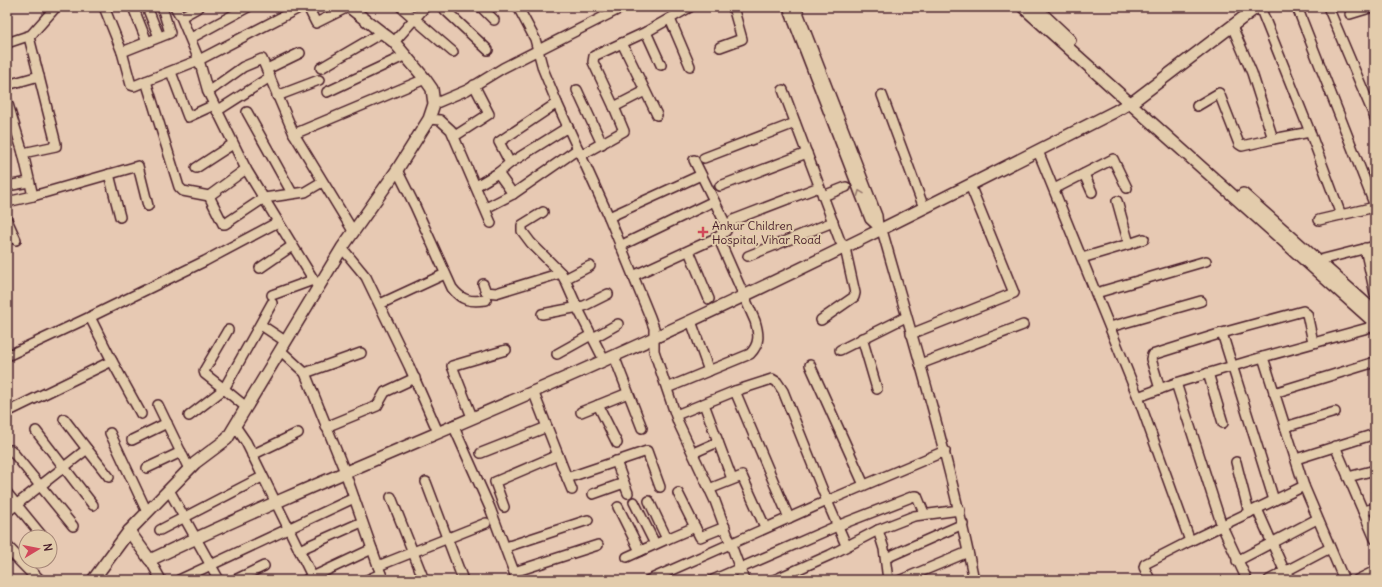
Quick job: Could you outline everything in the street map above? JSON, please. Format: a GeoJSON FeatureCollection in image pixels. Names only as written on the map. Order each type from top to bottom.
{"type":"FeatureCollection","features":[{"type":"Feature","properties":{"kind":"street"},"geometry":{"type":"LineString","coordinates":[[7,43],[29,37],[56,7]]}},
{"type":"Feature","properties":{"kind":"street"},"geometry":{"type":"LineString","coordinates":[[104,7],[122,52],[131,85],[134,86],[199,60],[301,7]]}},
{"type":"Feature","properties":{"kind":"street"},"geometry":{"type":"LineString","coordinates":[[133,7],[147,42]]}},
{"type":"Feature","properties":{"kind":"street"},"geometry":{"type":"LineString","coordinates":[[147,7],[159,37]]}},
{"type":"Feature","properties":{"kind":"street"},"geometry":{"type":"LineString","coordinates":[[122,52],[170,33],[162,7]]}},
{"type":"Feature","properties":{"kind":"street"},"geometry":{"type":"LineString","coordinates":[[175,7],[191,38],[208,92],[233,144],[246,169],[316,284]]}},
{"type":"Feature","properties":{"kind":"street"},"geometry":{"type":"LineString","coordinates":[[180,17],[199,7]]}},
{"type":"Feature","properties":{"kind":"street"},"geometry":{"type":"LineString","coordinates":[[191,38],[248,7]]}},
{"type":"Feature","properties":{"kind":"street"},"geometry":{"type":"LineString","coordinates":[[94,580],[129,531],[189,469],[227,439],[283,345],[316,284],[397,170],[429,119],[434,104],[432,90],[406,55],[394,42],[348,7],[316,23],[308,7]]}},
{"type":"Feature","properties":{"kind":"street"},"geometry":{"type":"LineString","coordinates":[[401,7],[453,52]]}},
{"type":"Feature","properties":{"kind":"street"},"geometry":{"type":"LineString","coordinates":[[394,42],[425,7]]}},
{"type":"Feature","properties":{"kind":"street"},"geometry":{"type":"LineString","coordinates":[[442,7],[488,50]]}},
{"type":"Feature","properties":{"kind":"street"},"geometry":{"type":"LineString","coordinates":[[481,7],[494,20]]}},
{"type":"Feature","properties":{"kind":"street"},"geometry":{"type":"LineString","coordinates":[[518,7],[535,38],[543,68],[557,103],[609,218],[650,317],[655,337],[654,351],[676,415],[709,488],[744,580]]}},
{"type":"Feature","properties":{"kind":"street"},"geometry":{"type":"LineString","coordinates":[[434,104],[474,85],[623,7]]}},
{"type":"Feature","properties":{"kind":"street"},"geometry":{"type":"LineString","coordinates":[[486,208],[513,194],[580,152],[602,144],[624,131],[593,59],[646,32],[690,7]]}},
{"type":"Feature","properties":{"kind":"street"},"geometry":{"type":"LineString","coordinates":[[720,47],[742,39],[733,7]]}},
{"type":"Feature","properties":{"kind":"street"},"geometry":{"type":"LineString","coordinates":[[788,7],[870,219],[880,228]]}},
{"type":"Feature","properties":{"kind":"street"},"geometry":{"type":"LineString","coordinates":[[796,7],[877,216],[945,451],[960,510],[974,580]]}},
{"type":"Feature","properties":{"kind":"street"},"geometry":{"type":"LineString","coordinates":[[1023,7],[1313,262],[1375,312]]}},
{"type":"Feature","properties":{"kind":"street"},"geometry":{"type":"LineString","coordinates":[[1035,7],[1132,102]]}},
{"type":"Feature","properties":{"kind":"street"},"geometry":{"type":"LineString","coordinates":[[150,560],[274,502],[609,358],[743,297],[845,248],[880,228],[924,208],[1038,151],[1132,102],[1257,7]]}},
{"type":"Feature","properties":{"kind":"street"},"geometry":{"type":"LineString","coordinates":[[1260,7],[1310,132],[1341,215]]}},
{"type":"Feature","properties":{"kind":"street"},"geometry":{"type":"LineString","coordinates":[[1298,7],[1375,206],[1319,220]]}},
{"type":"Feature","properties":{"kind":"street"},"geometry":{"type":"LineString","coordinates":[[1328,7],[1375,118]]}},
{"type":"Feature","properties":{"kind":"street"},"geometry":{"type":"LineString","coordinates":[[1350,14],[1373,7]]}},
{"type":"Feature","properties":{"kind":"street"},"geometry":{"type":"LineString","coordinates":[[670,19],[690,66]]}},
{"type":"Feature","properties":{"kind":"street"},"geometry":{"type":"LineString","coordinates":[[1232,26],[1252,73],[1273,139]]}},
{"type":"Feature","properties":{"kind":"street"},"geometry":{"type":"LineString","coordinates":[[646,32],[661,65]]}},
{"type":"Feature","properties":{"kind":"street"},"geometry":{"type":"LineString","coordinates":[[320,68],[381,33]]}},
{"type":"Feature","properties":{"kind":"street"},"geometry":{"type":"LineString","coordinates":[[23,153],[56,146],[29,37]]}},
{"type":"Feature","properties":{"kind":"street"},"geometry":{"type":"LineString","coordinates":[[622,43],[657,115]]}},
{"type":"Feature","properties":{"kind":"street"},"geometry":{"type":"LineString","coordinates":[[171,72],[188,117],[215,108],[300,53]]}},
{"type":"Feature","properties":{"kind":"street"},"geometry":{"type":"LineString","coordinates":[[328,92],[406,55]]}},
{"type":"Feature","properties":{"kind":"street"},"geometry":{"type":"LineString","coordinates":[[208,92],[243,67],[259,59],[264,62],[294,134],[353,231]]}},
{"type":"Feature","properties":{"kind":"street"},"geometry":{"type":"LineString","coordinates":[[7,85],[39,76]]}},
{"type":"Feature","properties":{"kind":"street"},"geometry":{"type":"LineString","coordinates":[[294,134],[425,79]]}},
{"type":"Feature","properties":{"kind":"street"},"geometry":{"type":"LineString","coordinates":[[277,96],[319,80]]}},
{"type":"Feature","properties":{"kind":"street"},"geometry":{"type":"LineString","coordinates":[[146,81],[179,187],[183,191],[209,196],[246,169]]}},
{"type":"Feature","properties":{"kind":"street"},"geometry":{"type":"LineString","coordinates":[[458,134],[489,114],[474,85]]}},
{"type":"Feature","properties":{"kind":"street"},"geometry":{"type":"LineString","coordinates":[[576,90],[602,144]]}},
{"type":"Feature","properties":{"kind":"street"},"geometry":{"type":"LineString","coordinates":[[783,90],[840,241],[845,248],[855,295],[821,320]]}},
{"type":"Feature","properties":{"kind":"street"},"geometry":{"type":"LineString","coordinates":[[614,107],[645,91]]}},
{"type":"Feature","properties":{"kind":"street"},"geometry":{"type":"LineString","coordinates":[[1197,106],[1219,93],[1239,144],[1242,146],[1310,132]]}},
{"type":"Feature","properties":{"kind":"street"},"geometry":{"type":"LineString","coordinates":[[882,95],[924,208]]}},
{"type":"Feature","properties":{"kind":"street"},"geometry":{"type":"LineString","coordinates":[[7,101],[8,112],[23,153],[33,196]]}},
{"type":"Feature","properties":{"kind":"street"},"geometry":{"type":"LineString","coordinates":[[510,163],[499,142],[557,103]]}},
{"type":"Feature","properties":{"kind":"street"},"geometry":{"type":"LineString","coordinates":[[247,112],[292,193]]}},
{"type":"Feature","properties":{"kind":"street"},"geometry":{"type":"LineString","coordinates":[[429,119],[440,120],[451,130],[486,208],[491,223]]}},
{"type":"Feature","properties":{"kind":"street"},"geometry":{"type":"LineString","coordinates":[[704,158],[795,123]]}},
{"type":"Feature","properties":{"kind":"street"},"geometry":{"type":"LineString","coordinates":[[476,186],[568,127]]}},
{"type":"Feature","properties":{"kind":"street"},"geometry":{"type":"LineString","coordinates":[[196,168],[233,144]]}},
{"type":"Feature","properties":{"kind":"street"},"geometry":{"type":"LineString","coordinates":[[1038,151],[1138,397],[1190,541]]}},
{"type":"Feature","properties":{"kind":"street"},"geometry":{"type":"LineString","coordinates":[[720,186],[807,153]]}},
{"type":"Feature","properties":{"kind":"street"},"geometry":{"type":"LineString","coordinates":[[1054,189],[1113,159],[1127,188]]}},
{"type":"Feature","properties":{"kind":"street"},"geometry":{"type":"LineString","coordinates":[[633,276],[718,237],[727,229],[694,160]]}},
{"type":"Feature","properties":{"kind":"street"},"geometry":{"type":"LineString","coordinates":[[7,202],[138,166],[148,206]]}},
{"type":"Feature","properties":{"kind":"street"},"geometry":{"type":"LineString","coordinates":[[397,170],[415,206],[445,274],[458,297],[470,301],[486,300]]}},
{"type":"Feature","properties":{"kind":"street"},"geometry":{"type":"LineString","coordinates":[[498,173],[513,194]]}},
{"type":"Feature","properties":{"kind":"street"},"geometry":{"type":"LineString","coordinates":[[109,174],[120,217]]}},
{"type":"Feature","properties":{"kind":"street"},"geometry":{"type":"LineString","coordinates":[[1084,174],[1092,192]]}},
{"type":"Feature","properties":{"kind":"street"},"geometry":{"type":"LineString","coordinates":[[609,218],[701,175]]}},
{"type":"Feature","properties":{"kind":"street"},"geometry":{"type":"LineString","coordinates":[[7,186],[29,182]]}},
{"type":"Feature","properties":{"kind":"street"},"geometry":{"type":"LineString","coordinates":[[209,196],[221,222],[225,224],[264,198],[305,192],[322,182]]}},
{"type":"Feature","properties":{"kind":"street"},"geometry":{"type":"LineString","coordinates":[[912,334],[1014,293],[970,185]]}},
{"type":"Feature","properties":{"kind":"street"},"geometry":{"type":"LineString","coordinates":[[733,220],[819,187]]}},
{"type":"Feature","properties":{"kind":"street"},"geometry":{"type":"LineString","coordinates":[[823,196],[846,187]]}},
{"type":"Feature","properties":{"kind":"street"},"geometry":{"type":"LineString","coordinates":[[620,246],[714,201]]}},
{"type":"Feature","properties":{"kind":"street"},"geometry":{"type":"LineString","coordinates":[[1117,201],[1129,244]]}},
{"type":"Feature","properties":{"kind":"street"},"geometry":{"type":"LineString","coordinates":[[544,212],[522,225],[522,231],[531,243],[563,276],[592,336],[609,358],[628,393],[642,428]]}},
{"type":"Feature","properties":{"kind":"street"},"geometry":{"type":"LineString","coordinates":[[7,220],[16,240]]}},
{"type":"Feature","properties":{"kind":"street"},"geometry":{"type":"LineString","coordinates":[[7,356],[205,261],[278,222]]}},
{"type":"Feature","properties":{"kind":"street"},"geometry":{"type":"LineString","coordinates":[[748,256],[833,222]]}},
{"type":"Feature","properties":{"kind":"street"},"geometry":{"type":"LineString","coordinates":[[667,388],[750,354],[756,348],[758,331],[718,237]]}},
{"type":"Feature","properties":{"kind":"street"},"geometry":{"type":"LineString","coordinates":[[1082,258],[1144,240]]}},
{"type":"Feature","properties":{"kind":"street"},"geometry":{"type":"LineString","coordinates":[[260,268],[292,246]]}},
{"type":"Feature","properties":{"kind":"street"},"geometry":{"type":"LineString","coordinates":[[1313,262],[1375,246]]}},
{"type":"Feature","properties":{"kind":"street"},"geometry":{"type":"LineString","coordinates":[[342,248],[366,277],[415,378],[438,432]]}},
{"type":"Feature","properties":{"kind":"street"},"geometry":{"type":"LineString","coordinates":[[1365,248],[1375,294]]}},
{"type":"Feature","properties":{"kind":"street"},"geometry":{"type":"LineString","coordinates":[[689,250],[709,299]]}},
{"type":"Feature","properties":{"kind":"street"},"geometry":{"type":"LineString","coordinates":[[1096,293],[1206,261]]}},
{"type":"Feature","properties":{"kind":"street"},"geometry":{"type":"LineString","coordinates":[[1138,397],[1208,373],[1375,324],[1313,262]]}},
{"type":"Feature","properties":{"kind":"street"},"geometry":{"type":"LineString","coordinates":[[483,284],[486,292],[496,293],[563,276],[590,266]]}},
{"type":"Feature","properties":{"kind":"street"},"geometry":{"type":"LineString","coordinates":[[380,304],[445,274]]}},
{"type":"Feature","properties":{"kind":"street"},"geometry":{"type":"LineString","coordinates":[[189,416],[224,389],[261,326],[272,299],[316,284]]}},
{"type":"Feature","properties":{"kind":"street"},"geometry":{"type":"LineString","coordinates":[[542,314],[577,307],[608,294]]}},
{"type":"Feature","properties":{"kind":"street"},"geometry":{"type":"LineString","coordinates":[[1110,327],[1201,301]]}},
{"type":"Feature","properties":{"kind":"street"},"geometry":{"type":"LineString","coordinates":[[1160,389],[1151,359],[1152,356],[1222,333],[1303,311],[1306,314],[1313,342]]}},
{"type":"Feature","properties":{"kind":"street"},"geometry":{"type":"LineString","coordinates":[[90,317],[141,414]]}},
{"type":"Feature","properties":{"kind":"street"},"geometry":{"type":"LineString","coordinates":[[840,350],[906,317]]}},
{"type":"Feature","properties":{"kind":"street"},"geometry":{"type":"LineString","coordinates":[[691,321],[709,371]]}},
{"type":"Feature","properties":{"kind":"street"},"geometry":{"type":"LineString","coordinates":[[557,354],[618,324]]}},
{"type":"Feature","properties":{"kind":"street"},"geometry":{"type":"LineString","coordinates":[[920,364],[1023,325]]}},
{"type":"Feature","properties":{"kind":"street"},"geometry":{"type":"LineString","coordinates":[[261,326],[283,345],[305,373],[326,427],[346,472],[362,522],[381,573]]}},
{"type":"Feature","properties":{"kind":"street"},"geometry":{"type":"LineString","coordinates":[[228,330],[204,371],[205,374],[246,407]]}},
{"type":"Feature","properties":{"kind":"street"},"geometry":{"type":"LineString","coordinates":[[1222,333],[1274,500]]}},
{"type":"Feature","properties":{"kind":"street"},"geometry":{"type":"LineString","coordinates":[[862,338],[877,389]]}},
{"type":"Feature","properties":{"kind":"street"},"geometry":{"type":"LineString","coordinates":[[472,417],[452,366],[506,350]]}},
{"type":"Feature","properties":{"kind":"street"},"geometry":{"type":"LineString","coordinates":[[305,373],[361,353]]}},
{"type":"Feature","properties":{"kind":"street"},"geometry":{"type":"LineString","coordinates":[[1263,357],[1304,486],[1344,580]]}},
{"type":"Feature","properties":{"kind":"street"},"geometry":{"type":"LineString","coordinates":[[7,412],[112,361]]}},
{"type":"Feature","properties":{"kind":"street"},"geometry":{"type":"LineString","coordinates":[[1274,394],[1375,362]]}},
{"type":"Feature","properties":{"kind":"street"},"geometry":{"type":"LineString","coordinates":[[810,365],[864,485]]}},
{"type":"Feature","properties":{"kind":"street"},"geometry":{"type":"LineString","coordinates":[[1208,373],[1223,423]]}},
{"type":"Feature","properties":{"kind":"street"},"geometry":{"type":"LineString","coordinates":[[326,427],[377,406],[385,392],[415,378]]}},
{"type":"Feature","properties":{"kind":"street"},"geometry":{"type":"LineString","coordinates":[[676,415],[735,391],[772,379],[777,382],[783,391],[846,546]]}},
{"type":"Feature","properties":{"kind":"street"},"geometry":{"type":"LineString","coordinates":[[1176,383],[1222,526],[1247,580]]}},
{"type":"Feature","properties":{"kind":"street"},"geometry":{"type":"LineString","coordinates":[[533,391],[572,490]]}},
{"type":"Feature","properties":{"kind":"street"},"geometry":{"type":"LineString","coordinates":[[735,391],[789,518]]}},
{"type":"Feature","properties":{"kind":"street"},"geometry":{"type":"LineString","coordinates":[[581,412],[628,393]]}},
{"type":"Feature","properties":{"kind":"street"},"geometry":{"type":"LineString","coordinates":[[704,404],[732,479]]}},
{"type":"Feature","properties":{"kind":"street"},"geometry":{"type":"LineString","coordinates":[[158,405],[189,469]]}},
{"type":"Feature","properties":{"kind":"street"},"geometry":{"type":"LineString","coordinates":[[598,405],[617,443]]}},
{"type":"Feature","properties":{"kind":"street"},"geometry":{"type":"LineString","coordinates":[[1285,427],[1335,412]]}},
{"type":"Feature","properties":{"kind":"street"},"geometry":{"type":"LineString","coordinates":[[64,419],[109,477]]}},
{"type":"Feature","properties":{"kind":"street"},"geometry":{"type":"LineString","coordinates":[[132,440],[167,423]]}},
{"type":"Feature","properties":{"kind":"street"},"geometry":{"type":"LineString","coordinates":[[235,426],[252,454],[274,502],[299,550],[311,579],[372,549]]}},
{"type":"Feature","properties":{"kind":"street"},"geometry":{"type":"LineString","coordinates":[[453,426],[506,547],[515,576],[598,545]]}},
{"type":"Feature","properties":{"kind":"street"},"geometry":{"type":"LineString","coordinates":[[481,453],[547,427]]}},
{"type":"Feature","properties":{"kind":"street"},"geometry":{"type":"LineString","coordinates":[[36,431],[93,505]]}},
{"type":"Feature","properties":{"kind":"street"},"geometry":{"type":"LineString","coordinates":[[110,433],[147,512]]}},
{"type":"Feature","properties":{"kind":"street"},"geometry":{"type":"LineString","coordinates":[[252,454],[298,433]]}},
{"type":"Feature","properties":{"kind":"street"},"geometry":{"type":"LineString","coordinates":[[1296,459],[1375,434]]}},
{"type":"Feature","properties":{"kind":"street"},"geometry":{"type":"LineString","coordinates":[[693,453],[718,442]]}},
{"type":"Feature","properties":{"kind":"street"},"geometry":{"type":"LineString","coordinates":[[1335,446],[1375,539]]}},
{"type":"Feature","properties":{"kind":"street"},"geometry":{"type":"LineString","coordinates":[[7,512],[87,449]]}},
{"type":"Feature","properties":{"kind":"street"},"geometry":{"type":"LineString","coordinates":[[11,450],[73,526]]}},
{"type":"Feature","properties":{"kind":"street"},"geometry":{"type":"LineString","coordinates":[[567,478],[647,451],[660,487]]}},
{"type":"Feature","properties":{"kind":"street"},"geometry":{"type":"LineString","coordinates":[[649,580],[730,545],[765,527],[945,451]]}},
{"type":"Feature","properties":{"kind":"street"},"geometry":{"type":"LineString","coordinates":[[147,468],[181,452]]}},
{"type":"Feature","properties":{"kind":"street"},"geometry":{"type":"LineString","coordinates":[[504,507],[495,482],[558,455]]}},
{"type":"Feature","properties":{"kind":"street"},"geometry":{"type":"LineString","coordinates":[[616,461],[628,493]]}},
{"type":"Feature","properties":{"kind":"street"},"geometry":{"type":"LineString","coordinates":[[1236,462],[1253,511],[1284,570],[1292,580]]}},
{"type":"Feature","properties":{"kind":"street"},"geometry":{"type":"LineString","coordinates":[[1348,477],[1375,470]]}},
{"type":"Feature","properties":{"kind":"street"},"geometry":{"type":"LineString","coordinates":[[709,488],[742,476],[765,527]]}},
{"type":"Feature","properties":{"kind":"street"},"geometry":{"type":"LineString","coordinates":[[160,530],[262,477]]}},
{"type":"Feature","properties":{"kind":"street"},"geometry":{"type":"LineString","coordinates":[[426,482],[464,580]]}},
{"type":"Feature","properties":{"kind":"street"},"geometry":{"type":"LineString","coordinates":[[593,494],[624,483]]}},
{"type":"Feature","properties":{"kind":"street"},"geometry":{"type":"LineString","coordinates":[[1150,580],[1144,567],[1145,564],[1304,486]]}},
{"type":"Feature","properties":{"kind":"street"},"geometry":{"type":"LineString","coordinates":[[169,490],[219,580]]}},
{"type":"Feature","properties":{"kind":"street"},"geometry":{"type":"LineString","coordinates":[[7,493],[36,529]]}},
{"type":"Feature","properties":{"kind":"street"},"geometry":{"type":"LineString","coordinates":[[678,493],[700,537],[725,527]]}},
{"type":"Feature","properties":{"kind":"street"},"geometry":{"type":"LineString","coordinates":[[713,580],[837,526],[914,496],[916,496],[924,513]]}},
{"type":"Feature","properties":{"kind":"street"},"geometry":{"type":"LineString","coordinates":[[391,497],[424,580]]}},
{"type":"Feature","properties":{"kind":"street"},"geometry":{"type":"LineString","coordinates":[[179,580],[210,564],[354,498]]}},
{"type":"Feature","properties":{"kind":"street"},"geometry":{"type":"LineString","coordinates":[[649,501],[667,539]]}},
{"type":"Feature","properties":{"kind":"street"},"geometry":{"type":"LineString","coordinates":[[634,502],[655,544]]}},
{"type":"Feature","properties":{"kind":"street"},"geometry":{"type":"LineString","coordinates":[[618,507],[640,551]]}},
{"type":"Feature","properties":{"kind":"street"},"geometry":{"type":"LineString","coordinates":[[1363,511],[1375,508]]}},
{"type":"Feature","properties":{"kind":"street"},"geometry":{"type":"LineString","coordinates":[[774,580],[878,530],[924,513],[960,510]]}},
{"type":"Feature","properties":{"kind":"street"},"geometry":{"type":"LineString","coordinates":[[1237,561],[1317,519]]}},
{"type":"Feature","properties":{"kind":"street"},"geometry":{"type":"LineString","coordinates":[[506,547],[588,520]]}},
{"type":"Feature","properties":{"kind":"street"},"geometry":{"type":"LineString","coordinates":[[299,550],[362,522]]}},
{"type":"Feature","properties":{"kind":"street"},"geometry":{"type":"LineString","coordinates":[[367,580],[381,573],[413,552],[486,523]]}},
{"type":"Feature","properties":{"kind":"street"},"geometry":{"type":"LineString","coordinates":[[886,558],[963,524]]}},
{"type":"Feature","properties":{"kind":"street"},"geometry":{"type":"LineString","coordinates":[[627,557],[695,527]]}},
{"type":"Feature","properties":{"kind":"street"},"geometry":{"type":"LineString","coordinates":[[878,530],[886,558],[888,580]]}},
{"type":"Feature","properties":{"kind":"street"},"geometry":{"type":"LineString","coordinates":[[129,531],[150,560],[161,580]]}},
{"type":"Feature","properties":{"kind":"street"},"geometry":{"type":"LineString","coordinates":[[7,547],[39,580]]}},
{"type":"Feature","properties":{"kind":"street"},"geometry":{"type":"LineString","coordinates":[[1269,580],[1284,570],[1330,548]]}},
{"type":"Feature","properties":{"kind":"street"},"geometry":{"type":"LineString","coordinates":[[901,580],[968,552]]}},
{"type":"Feature","properties":{"kind":"street"},"geometry":{"type":"LineString","coordinates":[[235,580],[264,566]]}},
{"type":"Feature","properties":{"kind":"street"},"geometry":{"type":"LineString","coordinates":[[1357,580],[1375,571]]}},
{"type":"Feature","properties":{"kind":"place","name":"Ankur Children Hospital, Vihar Road"},"geometry":{"type":"Point","coordinates":[703,232]}}]}
